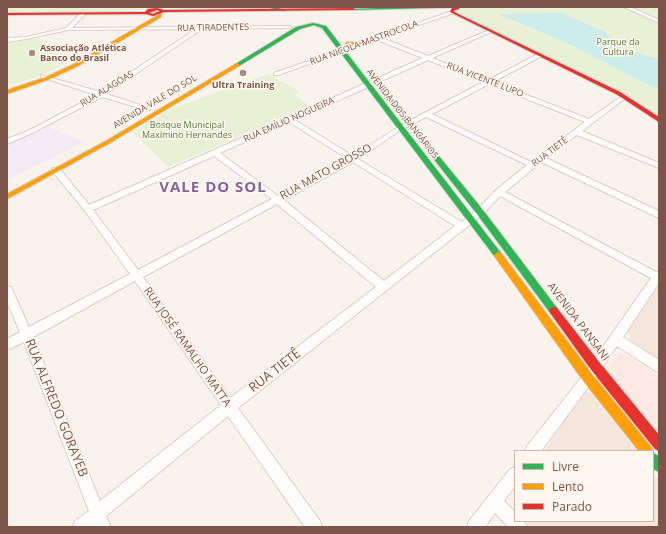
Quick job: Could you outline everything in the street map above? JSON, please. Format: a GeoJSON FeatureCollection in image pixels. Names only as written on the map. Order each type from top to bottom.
{"type":"FeatureCollection","features":[{"type":"Feature","properties":{"kind":"main road"},"geometry":{"type":"LineString","coordinates":[[267,7],[284,10],[311,18],[326,18],[327,12],[335,9],[456,10],[471,7]]}},
{"type":"Feature","properties":{"kind":"main road"},"geometry":{"type":"LineString","coordinates":[[311,18],[335,9]]}},
{"type":"Feature","properties":{"kind":"main road"},"geometry":{"type":"LineString","coordinates":[[7,14],[284,10]]}},
{"type":"Feature","properties":{"kind":"main road"},"geometry":{"type":"LineString","coordinates":[[456,10],[489,31],[624,97],[659,120]]}},
{"type":"Feature","properties":{"kind":"main road"},"geometry":{"type":"LineString","coordinates":[[134,29],[142,21],[157,11]]}},
{"type":"Feature","properties":{"kind":"main road"},"geometry":{"type":"LineString","coordinates":[[7,92],[45,77],[160,16],[157,11]]}},
{"type":"Feature","properties":{"kind":"main road","name":"AVENIDA DOS BANCÁRIOS"},"geometry":{"type":"LineString","coordinates":[[311,18],[324,27],[347,48]]}},
{"type":"Feature","properties":{"kind":"main road","name":"AVENIDA VALE DO SOL"},"geometry":{"type":"LineString","coordinates":[[13,183],[106,143],[152,111],[311,18]]}},
{"type":"Feature","properties":{"kind":"main road","name":"AVENIDA DOS BANCÁRIOS"},"geometry":{"type":"LineString","coordinates":[[326,18],[400,128],[471,219]]}},
{"type":"Feature","properties":{"kind":"main road"},"geometry":{"type":"LineString","coordinates":[[347,48],[365,44]]}},
{"type":"Feature","properties":{"kind":"main road"},"geometry":{"type":"LineString","coordinates":[[7,88],[45,77]]}},
{"type":"Feature","properties":{"kind":"main road","name":"AVENIDA DOS BANCÁRIOS"},"geometry":{"type":"LineString","coordinates":[[371,83],[410,124],[471,219]]}},
{"type":"Feature","properties":{"kind":"main road","name":"AVENIDA VALE DO SOL"},"geometry":{"type":"LineString","coordinates":[[7,197],[53,167]]}},
{"type":"Feature","properties":{"kind":"main road"},"geometry":{"type":"LineString","coordinates":[[471,219],[588,378],[646,450]]}},
{"type":"Feature","properties":{"kind":"main road","name":"AVENIDA PANSANI"},"geometry":{"type":"LineString","coordinates":[[471,219],[596,367],[659,445]]}},
{"type":"Feature","properties":{"kind":"street"},"geometry":{"type":"LineString","coordinates":[[626,7],[659,22]]}},
{"type":"Feature","properties":{"kind":"street","name":"RUA NICOLA MASTROCOLA"},"geometry":{"type":"LineString","coordinates":[[365,44],[456,10]]}},
{"type":"Feature","properties":{"kind":"street"},"geometry":{"type":"LineString","coordinates":[[68,29],[84,13]]}},
{"type":"Feature","properties":{"kind":"street","name":"RUA ALAGOAS"},"geometry":{"type":"LineString","coordinates":[[7,142],[30,132],[102,94],[201,28]]}},
{"type":"Feature","properties":{"kind":"street","name":"RUA TIRADENTES"},"geometry":{"type":"LineString","coordinates":[[7,40],[26,38],[68,29],[294,28]]}},
{"type":"Feature","properties":{"kind":"street","name":"RUA EMÍLIO NOGUEIRA"},"geometry":{"type":"LineString","coordinates":[[88,208],[489,31]]}},
{"type":"Feature","properties":{"kind":"street","name":"RUA VICENTE LUPO"},"geometry":{"type":"LineString","coordinates":[[380,39],[590,122]]}},
{"type":"Feature","properties":{"kind":"street","name":"RUA NICOLA MASTROCOLA"},"geometry":{"type":"LineString","coordinates":[[276,74],[347,48]]}},
{"type":"Feature","properties":{"kind":"street","name":"RUA MATO GROSSO"},"geometry":{"type":"LineString","coordinates":[[7,345],[352,158],[400,128],[428,115],[540,55]]}},
{"type":"Feature","properties":{"kind":"street"},"geometry":{"type":"LineString","coordinates":[[45,77],[152,111]]}},
{"type":"Feature","properties":{"kind":"street","name":"RUA TIETÊ"},"geometry":{"type":"LineString","coordinates":[[81,527],[230,406],[471,219],[499,192],[532,165],[624,97]]}},
{"type":"Feature","properties":{"kind":"street"},"geometry":{"type":"LineString","coordinates":[[428,115],[532,165]]}},
{"type":"Feature","properties":{"kind":"street"},"geometry":{"type":"LineString","coordinates":[[290,120],[352,158],[471,219]]}},
{"type":"Feature","properties":{"kind":"street"},"geometry":{"type":"LineString","coordinates":[[577,132],[659,166]]}},
{"type":"Feature","properties":{"kind":"street"},"geometry":{"type":"LineString","coordinates":[[215,153],[277,199],[384,287]]}},
{"type":"Feature","properties":{"kind":"street"},"geometry":{"type":"LineString","coordinates":[[541,159],[659,215]]}},
{"type":"Feature","properties":{"kind":"street","name":"RUA JOSÉ RAMALHO MATTA"},"geometry":{"type":"LineString","coordinates":[[53,167],[88,208],[230,406],[314,527]]}},
{"type":"Feature","properties":{"kind":"street"},"geometry":{"type":"LineString","coordinates":[[499,192],[658,277],[596,367],[533,450]]}},
{"type":"Feature","properties":{"kind":"street","name":"RUA ALFREDO GORAYEB"},"geometry":{"type":"LineString","coordinates":[[7,290],[27,335],[103,527]]}},
{"type":"Feature","properties":{"kind":"street"},"geometry":{"type":"LineString","coordinates":[[616,339],[659,367]]}},
{"type":"Feature","properties":{"kind":"street"},"geometry":{"type":"LineString","coordinates":[[475,527],[514,475]]}},
{"type":"Feature","properties":{"kind":"street"},"geometry":{"type":"LineString","coordinates":[[494,501],[514,522]]}},
{"type":"Feature","properties":{"kind":"shaded area"},"geometry":{"type":"Polygon","coordinates":[[[46,126],[85,142],[9,179],[7,177],[7,144],[19,140],[46,126]]]}},
{"type":"Feature","properties":{"kind":"shaded area"},"geometry":{"type":"Polygon","coordinates":[[[655,288],[659,288],[659,359],[633,343],[626,331],[655,288]]]}},
{"type":"Feature","properties":{"kind":"shaded area"},"geometry":{"type":"Polygon","coordinates":[[[620,353],[627,355],[659,375],[659,435],[614,378],[609,366],[620,353]]]}},
{"type":"Feature","properties":{"kind":"shaded area"},"geometry":{"type":"Polygon","coordinates":[[[585,391],[591,393],[636,450],[545,450],[585,391]]]}},
{"type":"Feature","properties":{"kind":"shaded area"},"geometry":{"type":"Polygon","coordinates":[[[654,473],[659,480],[659,527],[529,527],[523,522],[654,522],[654,473]]]}},
{"type":"Feature","properties":{"kind":"green space"},"geometry":{"type":"Polygon","coordinates":[[[7,7],[156,7],[134,11],[7,13],[7,7]]]}},
{"type":"Feature","properties":{"kind":"green space"},"geometry":{"type":"Polygon","coordinates":[[[167,7],[262,7],[272,9],[176,10],[167,7]]]}},
{"type":"Feature","properties":{"kind":"green space","name":"Parque da Cultura"},"geometry":{"type":"Polygon","coordinates":[[[624,7],[659,23],[659,118],[594,78],[454,12],[466,8],[624,7]]]}},
{"type":"Feature","properties":{"kind":"green space"},"geometry":{"type":"Polygon","coordinates":[[[629,7],[659,7],[659,22],[629,7]]]}},
{"type":"Feature","properties":{"kind":"green space","name":"Associação Atlética Banco do Brasil"},"geometry":{"type":"Polygon","coordinates":[[[37,36],[68,63],[41,75],[7,87],[7,43],[37,36]]]}},
{"type":"Feature","properties":{"kind":"green space","name":"Bosque Municipal Maximino Hernandes"},"geometry":{"type":"Polygon","coordinates":[[[268,74],[299,91],[295,95],[310,106],[168,167],[133,132],[175,107],[268,74]]]}},
{"type":"Feature","properties":{"kind":"water"},"geometry":{"type":"Polygon","coordinates":[[[562,13],[605,32],[613,39],[619,48],[659,59],[659,90],[563,41],[498,14],[562,13]]]}},
{"type":"Feature","properties":{"kind":"traffic: fast"},"geometry":{"type":"LineString","coordinates":[[267,7],[284,10]]}},
{"type":"Feature","properties":{"kind":"traffic: fast"},"geometry":{"type":"LineString","coordinates":[[353,9],[471,7]]}},
{"type":"Feature","properties":{"kind":"traffic: fast"},"geometry":{"type":"LineString","coordinates":[[237,65],[298,28],[313,24]]}},
{"type":"Feature","properties":{"kind":"traffic: fast"},"geometry":{"type":"LineString","coordinates":[[315,24],[324,27],[498,255]]}},
{"type":"Feature","properties":{"kind":"traffic: fast"},"geometry":{"type":"LineString","coordinates":[[386,95],[480,212],[554,311]]}},
{"type":"Feature","properties":{"kind":"traffic: fast"},"geometry":{"type":"LineString","coordinates":[[654,460],[659,466]]}},
{"type":"Feature","properties":{"kind":"traffic: slow"},"geometry":{"type":"LineString","coordinates":[[7,92],[48,78],[76,65],[160,16],[160,14]]}},
{"type":"Feature","properties":{"kind":"traffic: slow"},"geometry":{"type":"LineString","coordinates":[[347,43],[365,44]]}},
{"type":"Feature","properties":{"kind":"traffic: slow"},"geometry":{"type":"LineString","coordinates":[[7,197],[106,143],[237,65]]}},
{"type":"Feature","properties":{"kind":"traffic: slow"},"geometry":{"type":"LineString","coordinates":[[498,255],[588,378],[646,450]]}},
{"type":"Feature","properties":{"kind":"traffic: jam"},"geometry":{"type":"LineString","coordinates":[[458,8],[453,9],[452,12],[618,93],[659,120]]}},
{"type":"Feature","properties":{"kind":"traffic: jam"},"geometry":{"type":"LineString","coordinates":[[164,11],[157,9],[149,10],[146,13],[153,15],[164,11],[353,9]]}},
{"type":"Feature","properties":{"kind":"traffic: jam"},"geometry":{"type":"LineString","coordinates":[[7,14],[146,13]]}},
{"type":"Feature","properties":{"kind":"traffic: jam"},"geometry":{"type":"LineString","coordinates":[[554,311],[596,367],[659,445]]}},
{"type":"Feature","properties":{"kind":"place","name":"Associação Atlética Banco do Brasil"},"geometry":{"type":"Point","coordinates":[32,53]}},
{"type":"Feature","properties":{"kind":"place","name":"Ultra Training"},"geometry":{"type":"Point","coordinates":[243,73]}},
{"type":"Feature","properties":{"kind":"district","name":"VALE DO SOL"},"geometry":{"type":"Point","coordinates":[213,188]}}]}
